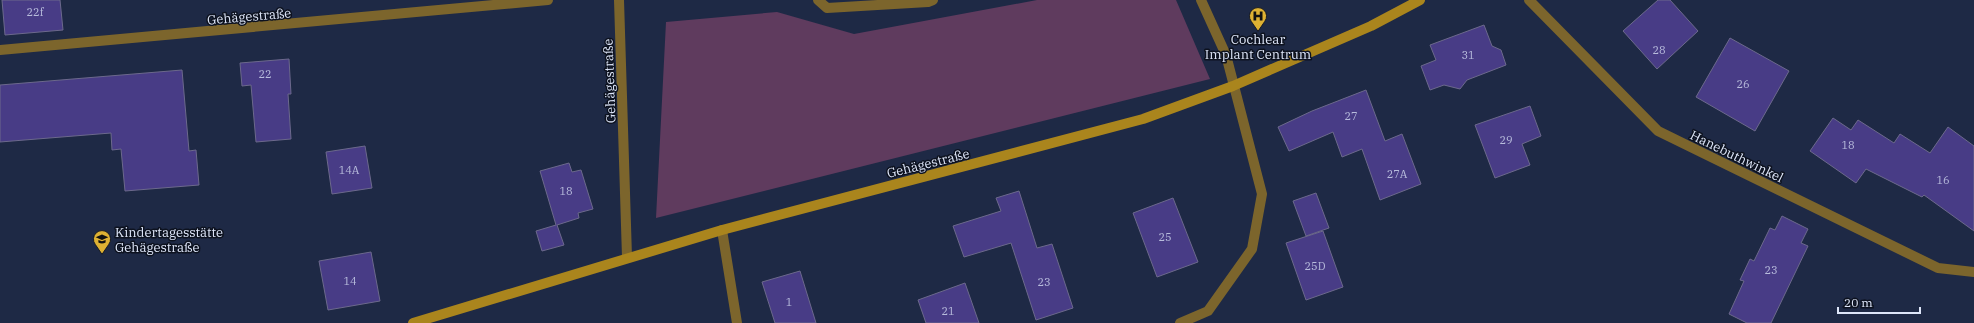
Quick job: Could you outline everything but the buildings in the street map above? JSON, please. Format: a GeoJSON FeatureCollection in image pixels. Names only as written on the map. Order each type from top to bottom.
{"type":"FeatureCollection","features":[{"type":"Feature","properties":{"kind":"street","name":"Gehägestraße"},"geometry":{"type":"LineString","coordinates":[[0,50],[548,0]]}},
{"type":"Feature","properties":{"kind":"street","name":"Gehägestraße"},"geometry":{"type":"LineString","coordinates":[[619,0],[627,257]]}},
{"type":"Feature","properties":{"kind":"street"},"geometry":{"type":"LineString","coordinates":[[818,0],[827,8],[928,2],[933,0]]}},
{"type":"Feature","properties":{"kind":"street"},"geometry":{"type":"LineString","coordinates":[[1180,323],[1208,311],[1252,249],[1262,194],[1226,55],[1201,0]]}},
{"type":"Feature","properties":{"kind":"street","name":"Gehägestraße"},"geometry":{"type":"LineString","coordinates":[[413,323],[627,257],[722,230],[1143,119],[1233,86],[1370,26],[1420,0]]}},
{"type":"Feature","properties":{"kind":"street","name":"Hanebuthwinkel"},"geometry":{"type":"LineString","coordinates":[[1529,0],[1658,131],[1938,268],[1974,272]]}},
{"type":"Feature","properties":{"kind":"street"},"geometry":{"type":"LineString","coordinates":[[722,230],[737,323]]}},
{"type":"Feature","properties":{"kind":"shaded area"},"geometry":{"type":"Polygon","coordinates":[[[1037,0],[1176,0],[1210,79],[656,218],[666,22],[777,12],[854,34],[1037,0]]]}},
{"type":"Feature","properties":{"kind":"place","name":"Cochlear Implant Centrum"},"geometry":{"type":"Point","coordinates":[1258,31]}},
{"type":"Feature","properties":{"kind":"place","name":"Kindertagesstätte Gehägestraße"},"geometry":{"type":"Point","coordinates":[102,254]}}]}
